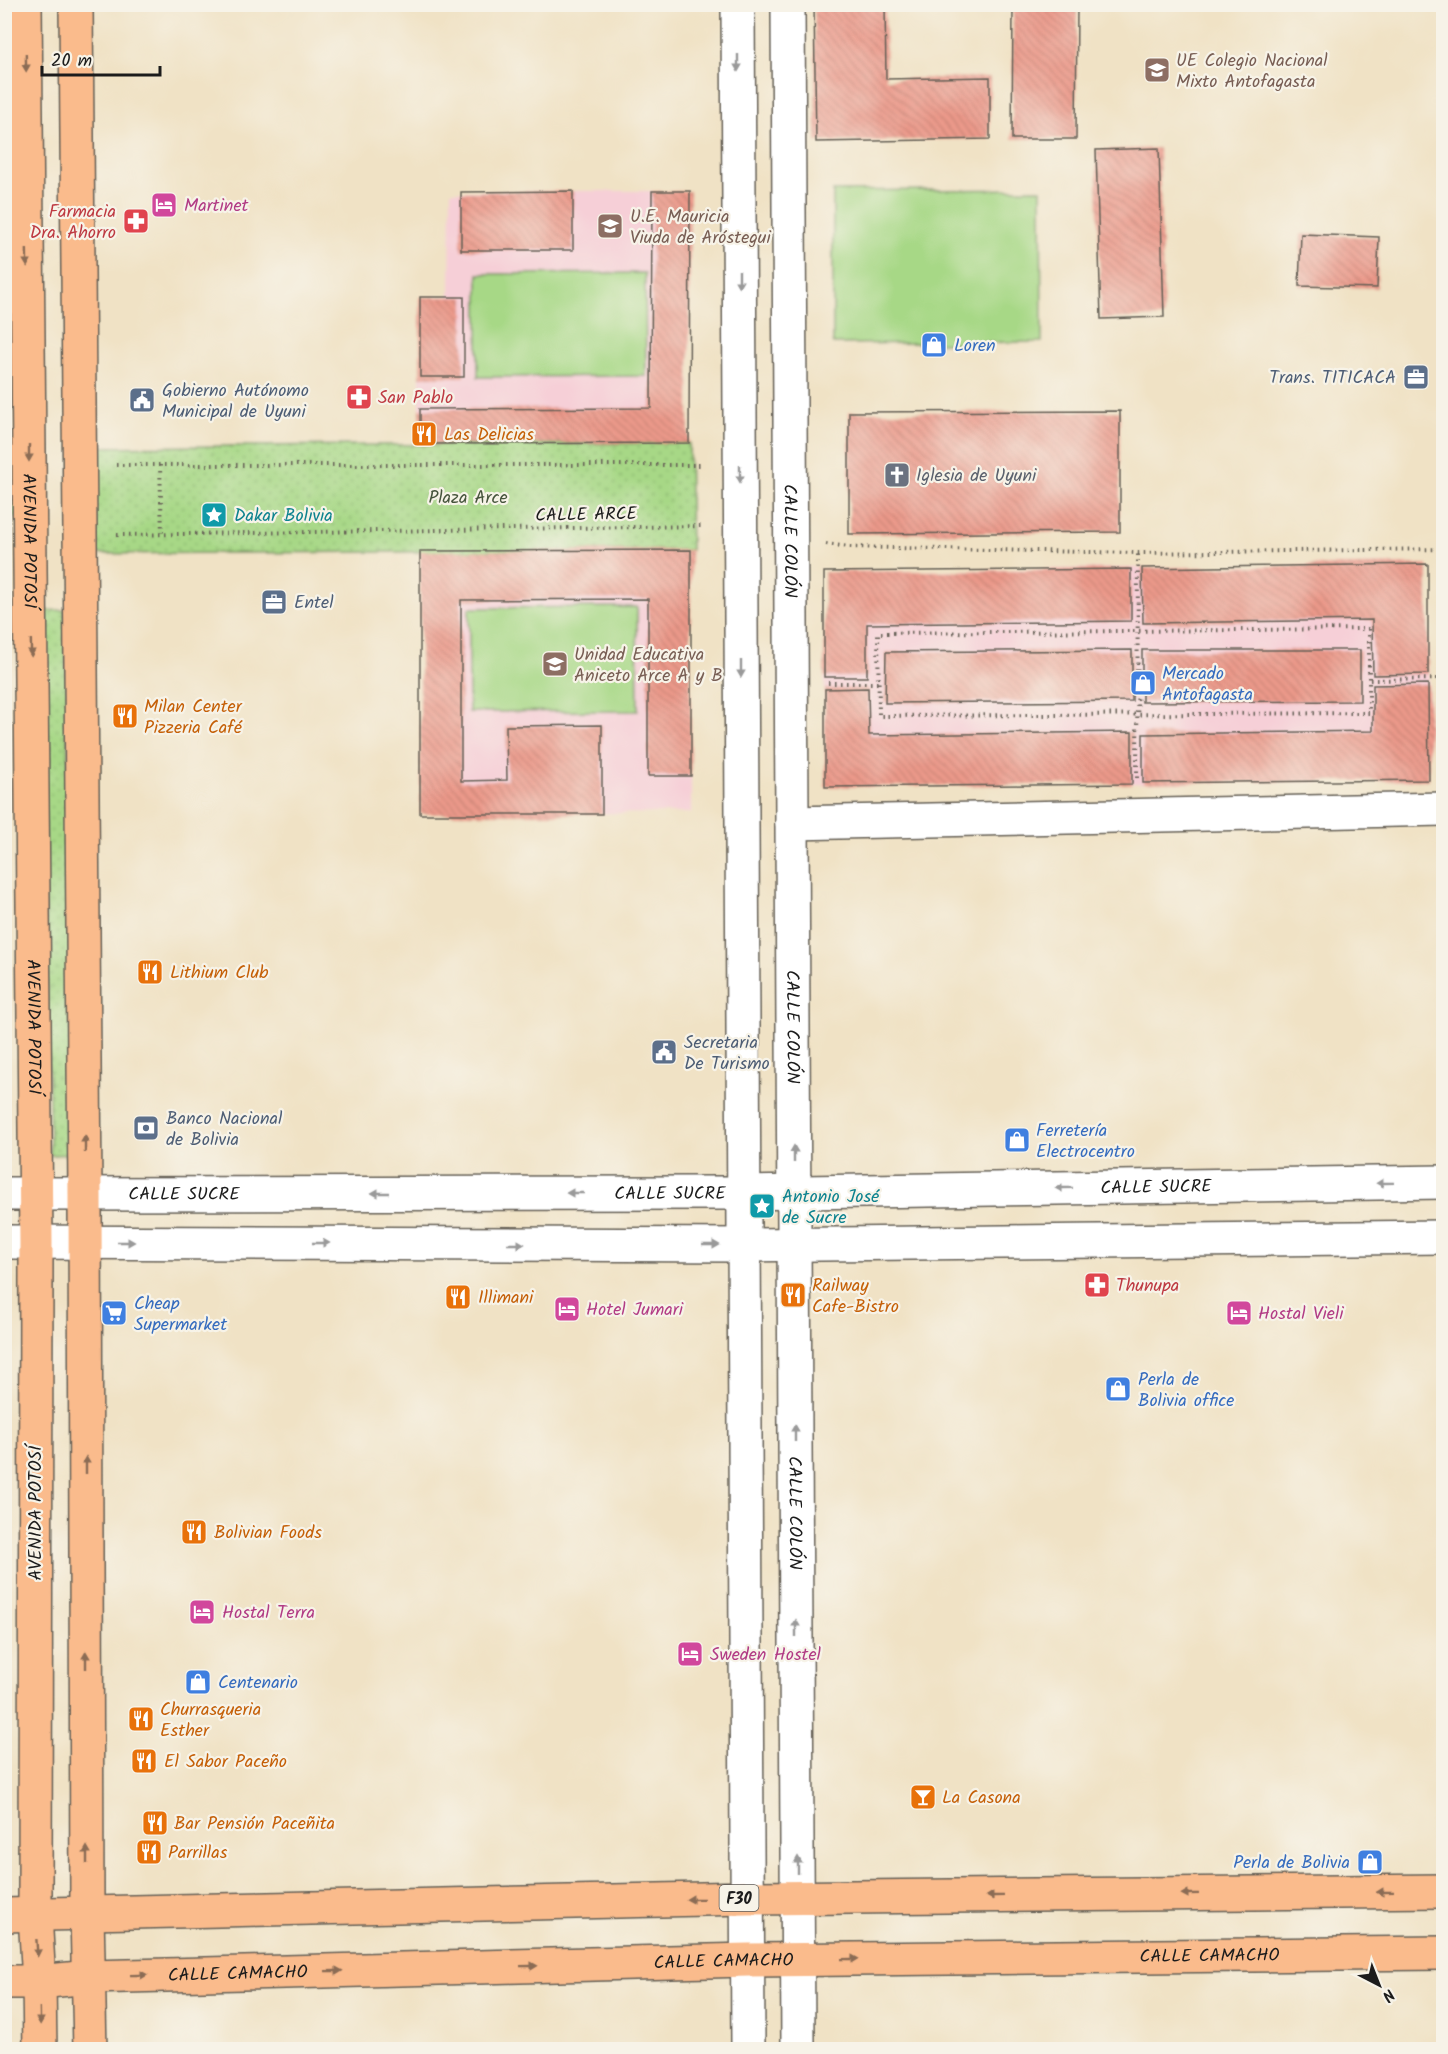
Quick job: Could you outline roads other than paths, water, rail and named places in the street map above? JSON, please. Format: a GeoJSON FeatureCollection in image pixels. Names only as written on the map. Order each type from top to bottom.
{"type":"FeatureCollection","features":[{"type":"Feature","properties":{"kind":"main road","name":"AVENIDA POTOSÍ"},"geometry":{"type":"LineString","coordinates":[[25,4],[20,1194],[20,1915],[39,1982],[40,2049]]}},
{"type":"Feature","properties":{"kind":"main road"},"geometry":{"type":"LineString","coordinates":[[76,4],[86,1194],[87,1913],[90,2049]]}},
{"type":"Feature","properties":{"kind":"main road","name":"F30"},"geometry":{"type":"LineString","coordinates":[[20,1915],[747,1898],[1443,1891]]}},
{"type":"Feature","properties":{"kind":"main road","name":"CALLE CAMACHO"},"geometry":{"type":"LineString","coordinates":[[4,1982],[39,1982],[89,1977],[748,1960],[1443,1953]]}},
{"type":"Feature","properties":{"kind":"street"},"geometry":{"type":"LineString","coordinates":[[738,4],[748,2049]]}},
{"type":"Feature","properties":{"kind":"street","name":"CALLE COLÓN"},"geometry":{"type":"LineString","coordinates":[[788,4],[798,2049]]}},
{"type":"Feature","properties":{"kind":"street"},"geometry":{"type":"LineString","coordinates":[[792,823],[1443,809]]}},
{"type":"Feature","properties":{"kind":"street","name":"CALLE SUCRE"},"geometry":{"type":"LineString","coordinates":[[20,1194],[744,1193],[1443,1182]]}},
{"type":"Feature","properties":{"kind":"street"},"geometry":{"type":"LineString","coordinates":[[20,1242],[744,1245],[1443,1237]]}},
{"type":"Feature","properties":{"kind":"place","name":"UE Colegio Nacional Mixto Antofagasta"},"geometry":{"type":"Point","coordinates":[1157,70]}},
{"type":"Feature","properties":{"kind":"place","name":"Martinet"},"geometry":{"type":"Point","coordinates":[164,205]}},
{"type":"Feature","properties":{"kind":"place","name":"Farmacia Dra. Ahorro"},"geometry":{"type":"Point","coordinates":[136,221]}},
{"type":"Feature","properties":{"kind":"place","name":"U.E. Mauricia Viuda de Aróstegui"},"geometry":{"type":"Point","coordinates":[610,226]}},
{"type":"Feature","properties":{"kind":"place","name":"Loren"},"geometry":{"type":"Point","coordinates":[934,345]}},
{"type":"Feature","properties":{"kind":"place","name":"Trans. TITICACA"},"geometry":{"type":"Point","coordinates":[1416,377]}},
{"type":"Feature","properties":{"kind":"place","name":"San Pablo"},"geometry":{"type":"Point","coordinates":[359,397]}},
{"type":"Feature","properties":{"kind":"place","name":"Gobierno Autónomo Municipal de Uyuni"},"geometry":{"type":"Point","coordinates":[142,400]}},
{"type":"Feature","properties":{"kind":"place","name":"Las Delicias"},"geometry":{"type":"Point","coordinates":[424,434]}},
{"type":"Feature","properties":{"kind":"place","name":"Iglesia de Uyuni"},"geometry":{"type":"Point","coordinates":[897,475]}},
{"type":"Feature","properties":{"kind":"place","name":"Dakar Bolivia"},"geometry":{"type":"Point","coordinates":[214,515]}},
{"type":"Feature","properties":{"kind":"place","name":"Entel"},"geometry":{"type":"Point","coordinates":[274,602]}},
{"type":"Feature","properties":{"kind":"place","name":"Unidad Educativa Aniceto Arce A y B"},"geometry":{"type":"Point","coordinates":[555,664]}},
{"type":"Feature","properties":{"kind":"place","name":"Mercado Antofagasta"},"geometry":{"type":"Point","coordinates":[1143,683]}},
{"type":"Feature","properties":{"kind":"place","name":"Milan Center Pizzeria Café"},"geometry":{"type":"Point","coordinates":[125,716]}},
{"type":"Feature","properties":{"kind":"place","name":"Lithium Club"},"geometry":{"type":"Point","coordinates":[150,972]}},
{"type":"Feature","properties":{"kind":"place","name":"Secretaria De Turismo"},"geometry":{"type":"Point","coordinates":[664,1052]}},
{"type":"Feature","properties":{"kind":"place","name":"Banco Nacional de Bolivia"},"geometry":{"type":"Point","coordinates":[146,1128]}},
{"type":"Feature","properties":{"kind":"place","name":"Ferretería Electrocentro"},"geometry":{"type":"Point","coordinates":[1017,1140]}},
{"type":"Feature","properties":{"kind":"place","name":"Antonio José de Sucre"},"geometry":{"type":"Point","coordinates":[762,1206]}},
{"type":"Feature","properties":{"kind":"place","name":"Thunupa"},"geometry":{"type":"Point","coordinates":[1097,1285]}},
{"type":"Feature","properties":{"kind":"place","name":"Railway Cafe-Bistro"},"geometry":{"type":"Point","coordinates":[793,1295]}},
{"type":"Feature","properties":{"kind":"place","name":"Illimani"},"geometry":{"type":"Point","coordinates":[458,1297]}},
{"type":"Feature","properties":{"kind":"place","name":"Hotel Jumari"},"geometry":{"type":"Point","coordinates":[567,1309]}},
{"type":"Feature","properties":{"kind":"place","name":"Cheap Supermarket"},"geometry":{"type":"Point","coordinates":[114,1313]}},
{"type":"Feature","properties":{"kind":"place","name":"Hostal Vieli"},"geometry":{"type":"Point","coordinates":[1239,1313]}},
{"type":"Feature","properties":{"kind":"place","name":"Perla de Bolivia office"},"geometry":{"type":"Point","coordinates":[1118,1389]}},
{"type":"Feature","properties":{"kind":"place","name":"Bolivian Foods"},"geometry":{"type":"Point","coordinates":[194,1532]}},
{"type":"Feature","properties":{"kind":"place","name":"Hostal Terra"},"geometry":{"type":"Point","coordinates":[202,1612]}},
{"type":"Feature","properties":{"kind":"place","name":"Sweden Hostel"},"geometry":{"type":"Point","coordinates":[690,1654]}},
{"type":"Feature","properties":{"kind":"place","name":"Centenario"},"geometry":{"type":"Point","coordinates":[198,1682]}},
{"type":"Feature","properties":{"kind":"place","name":"Churrasqueria Esther"},"geometry":{"type":"Point","coordinates":[141,1719]}},
{"type":"Feature","properties":{"kind":"place","name":"El Sabor Paceño"},"geometry":{"type":"Point","coordinates":[144,1761]}},
{"type":"Feature","properties":{"kind":"place","name":"La Casona"},"geometry":{"type":"Point","coordinates":[923,1797]}},
{"type":"Feature","properties":{"kind":"place","name":"Bar Pensión Paceñita"},"geometry":{"type":"Point","coordinates":[155,1823]}},
{"type":"Feature","properties":{"kind":"place","name":"Parrillas"},"geometry":{"type":"Point","coordinates":[149,1852]}},
{"type":"Feature","properties":{"kind":"place","name":"Perla de Bolivia"},"geometry":{"type":"Point","coordinates":[1370,1862]}},
{"type":"Feature","properties":{"kind":"park label","name":"Plaza Arce"},"geometry":{"type":"Point","coordinates":[468,497]}}]}
